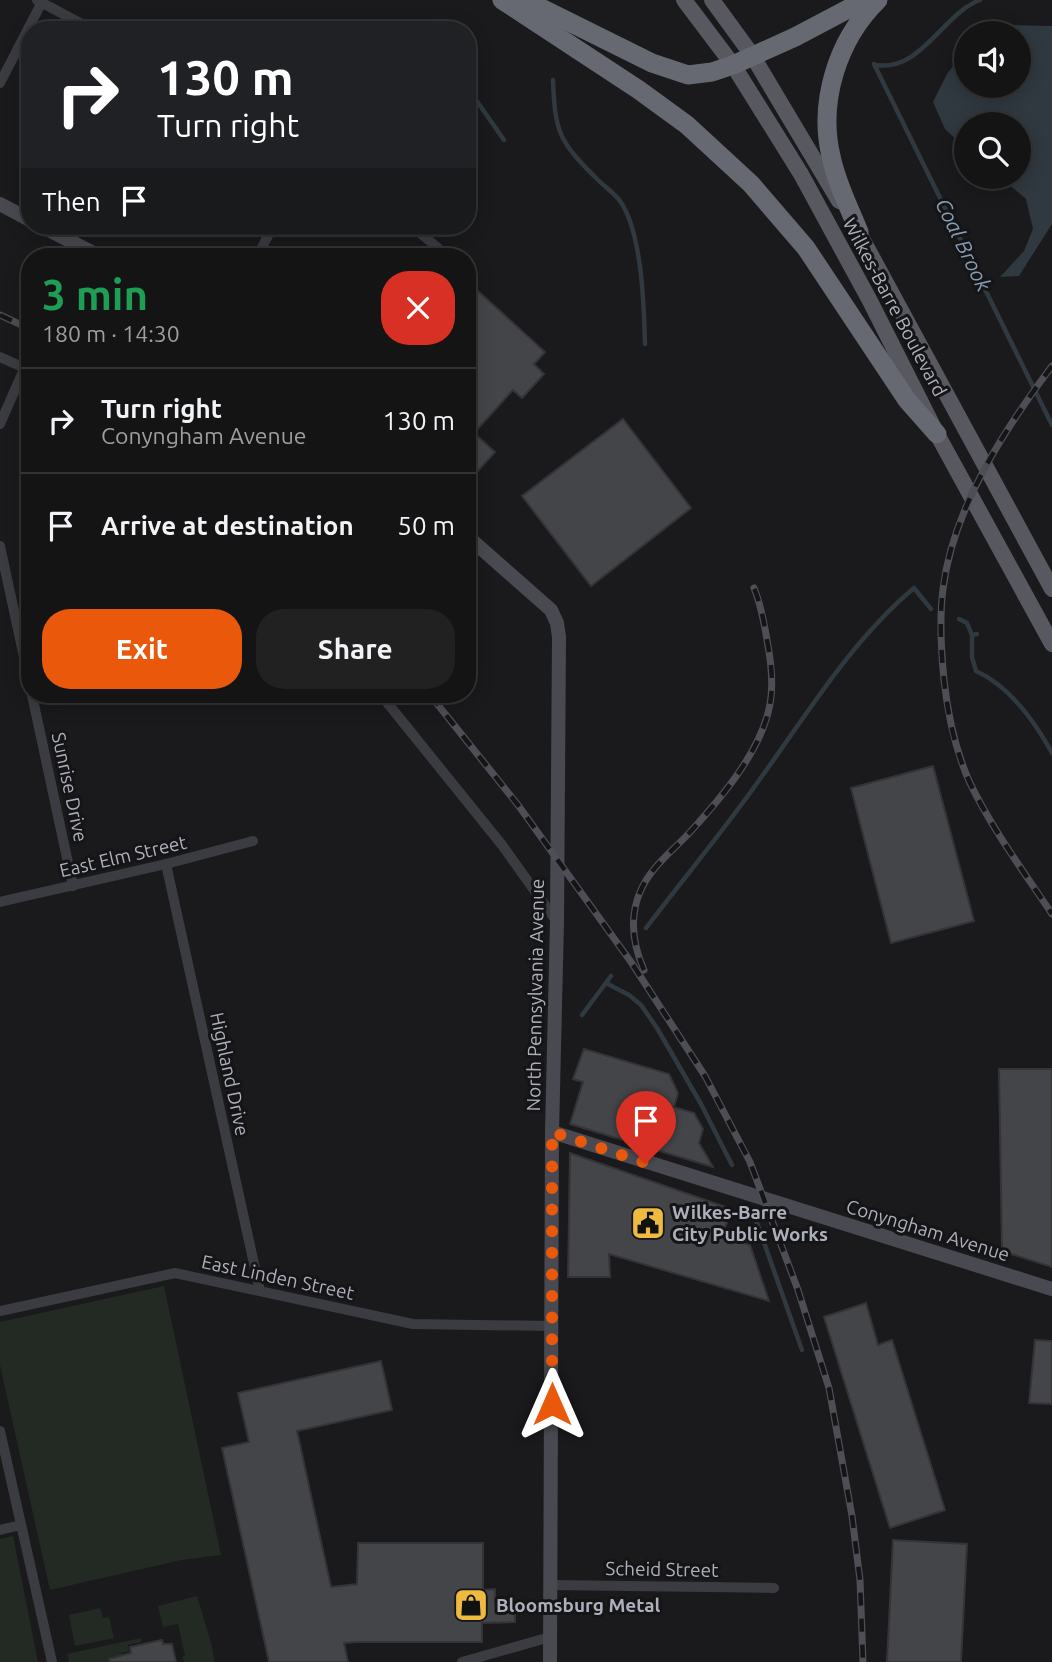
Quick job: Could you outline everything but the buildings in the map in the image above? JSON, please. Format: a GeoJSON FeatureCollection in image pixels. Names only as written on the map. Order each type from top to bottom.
{"type":"FeatureCollection","features":[{"type":"Feature","properties":{"kind":"highway"},"geometry":{"type":"LineString","coordinates":[[502,0],[668,111],[751,184],[806,248],[907,400],[937,434]]}},
{"type":"Feature","properties":{"kind":"highway"},"geometry":{"type":"LineString","coordinates":[[525,0],[669,70],[688,75],[712,72],[733,65],[865,0]]}},
{"type":"Feature","properties":{"kind":"highway"},"geometry":{"type":"LineString","coordinates":[[859,232],[831,156],[827,117],[833,76],[841,52],[858,24],[878,0]]}},
{"type":"Feature","properties":{"kind":"main road","name":"Wilkes-Barre Boulevard"},"geometry":{"type":"LineString","coordinates":[[684,0],[733,65],[801,174],[870,301],[937,434],[1052,644]]}},
{"type":"Feature","properties":{"kind":"main road","name":"Wilkes-Barre Boulevard"},"geometry":{"type":"LineString","coordinates":[[712,0],[752,55],[859,232],[1052,589]]}},
{"type":"Feature","properties":{"kind":"street"},"geometry":{"type":"LineString","coordinates":[[31,21],[41,1],[77,21]]}},
{"type":"Feature","properties":{"kind":"street"},"geometry":{"type":"LineString","coordinates":[[0,83],[21,41]]}},
{"type":"Feature","properties":{"kind":"street"},"geometry":{"type":"LineString","coordinates":[[0,204],[21,215]]}},
{"type":"Feature","properties":{"kind":"street"},"geometry":{"type":"LineString","coordinates":[[58,235],[83,248]]}},
{"type":"Feature","properties":{"kind":"street"},"geometry":{"type":"LineString","coordinates":[[423,235],[438,248]]}},
{"type":"Feature","properties":{"kind":"street"},"geometry":{"type":"LineString","coordinates":[[0,357],[21,366]]}},
{"type":"Feature","properties":{"kind":"street"},"geometry":{"type":"LineString","coordinates":[[0,424],[21,381]]}},
{"type":"Feature","properties":{"kind":"street","name":"North Pennsylvania Avenue"},"geometry":{"type":"LineString","coordinates":[[476,544],[551,610],[559,637],[552,1132],[550,1662]]}},
{"type":"Feature","properties":{"kind":"street"},"geometry":{"type":"LineString","coordinates":[[0,546],[21,643]]}},
{"type":"Feature","properties":{"kind":"street","name":"Sunrise Drive"},"geometry":{"type":"LineString","coordinates":[[34,703],[73,886]]}},
{"type":"Feature","properties":{"kind":"street"},"geometry":{"type":"LineString","coordinates":[[387,703],[502,845],[557,922]]}},
{"type":"Feature","properties":{"kind":"street","name":"East Elm Street"},"geometry":{"type":"LineString","coordinates":[[0,902],[253,841]]}},
{"type":"Feature","properties":{"kind":"street","name":"Highland Drive"},"geometry":{"type":"LineString","coordinates":[[166,864],[260,1291]]}},
{"type":"Feature","properties":{"kind":"street","name":"Conyngham Avenue"},"geometry":{"type":"LineString","coordinates":[[552,1132],[1052,1289]]}},
{"type":"Feature","properties":{"kind":"street","name":"East Linden Street"},"geometry":{"type":"LineString","coordinates":[[0,1311],[175,1273],[413,1324],[552,1326]]}},
{"type":"Feature","properties":{"kind":"street"},"geometry":{"type":"LineString","coordinates":[[0,1431],[52,1662]]}},
{"type":"Feature","properties":{"kind":"street"},"geometry":{"type":"LineString","coordinates":[[0,1530],[21,1525]]}},
{"type":"Feature","properties":{"kind":"street","name":"Scheid Street"},"geometry":{"type":"LineString","coordinates":[[550,1585],[774,1588]]}},
{"type":"Feature","properties":{"kind":"street"},"geometry":{"type":"LineString","coordinates":[[462,1662],[550,1637]]}},
{"type":"Feature","properties":{"kind":"shaded area"},"geometry":{"type":"Polygon","coordinates":[[[1031,26],[1052,26],[1052,224],[1019,276],[1000,277],[1024,251],[1033,229],[1026,199],[1014,189],[1031,189],[1031,112],[954,112],[954,138],[945,129],[933,102],[954,65],[954,98],[1031,98],[1031,26]]]}},
{"type":"Feature","properties":{"kind":"shaded area"},"geometry":{"type":"Polygon","coordinates":[[[164,1286],[221,1555],[181,1560],[50,1590],[0,1365],[0,1322],[164,1286]]]}},
{"type":"Feature","properties":{"kind":"shaded area"},"geometry":{"type":"Polygon","coordinates":[[[13,1536],[38,1662],[0,1662],[0,1539],[13,1536]]]}},
{"type":"Feature","properties":{"kind":"shaded area"},"geometry":{"type":"Polygon","coordinates":[[[197,1596],[214,1662],[184,1662],[178,1624],[163,1627],[158,1606],[197,1596]]]}},
{"type":"Feature","properties":{"kind":"shaded area"},"geometry":{"type":"Polygon","coordinates":[[[100,1608],[103,1618],[109,1617],[114,1638],[75,1646],[69,1615],[100,1608]]]}},
{"type":"Feature","properties":{"kind":"shaded area"},"geometry":{"type":"Polygon","coordinates":[[[141,1638],[141,1642],[128,1645],[129,1651],[121,1653],[122,1662],[69,1662],[67,1654],[141,1638]]]}},
{"type":"Feature","properties":{"kind":"waterway"},"geometry":{"type":"LineString","coordinates":[[875,65],[891,65],[906,60],[954,17],[980,0]]}},
{"type":"Feature","properties":{"kind":"waterway","name":"Coal Brook"},"geometry":{"type":"LineString","coordinates":[[874,64],[1052,425]]}},
{"type":"Feature","properties":{"kind":"waterway"},"geometry":{"type":"LineString","coordinates":[[553,80],[555,112],[567,145],[584,166],[618,198],[633,231],[640,270],[645,344]]}},
{"type":"Feature","properties":{"kind":"waterway"},"geometry":{"type":"LineString","coordinates":[[476,100],[504,140]]}},
{"type":"Feature","properties":{"kind":"waterway"},"geometry":{"type":"LineString","coordinates":[[646,928],[746,798],[831,679],[870,631],[914,588],[931,609]]}},
{"type":"Feature","properties":{"kind":"waterway"},"geometry":{"type":"LineString","coordinates":[[959,619],[967,623],[972,635],[977,634]]}},
{"type":"Feature","properties":{"kind":"waterway"},"geometry":{"type":"LineString","coordinates":[[972,635],[972,657],[976,671],[1010,695],[1038,729],[1052,753]]}},
{"type":"Feature","properties":{"kind":"waterway"},"geometry":{"type":"LineString","coordinates":[[582,1015],[611,976]]}},
{"type":"Feature","properties":{"kind":"waterway"},"geometry":{"type":"LineString","coordinates":[[606,983],[641,1005],[657,1028],[701,1104],[732,1165]]}},
{"type":"Feature","properties":{"kind":"waterway"},"geometry":{"type":"LineString","coordinates":[[756,1220],[802,1350]]}},
{"type":"Feature","properties":{"kind":"railway"},"geometry":{"type":"LineString","coordinates":[[0,315],[21,325]]}},
{"type":"Feature","properties":{"kind":"railway"},"geometry":{"type":"LineString","coordinates":[[1052,366],[999,443],[969,500],[949,559],[943,589],[941,624],[948,707],[965,771],[998,834],[1052,914]]}},
{"type":"Feature","properties":{"kind":"railway"},"geometry":{"type":"LineString","coordinates":[[644,970],[634,931],[634,912],[640,892],[656,867],[728,788],[750,755],[766,721],[772,672],[759,601],[754,588]]}},
{"type":"Feature","properties":{"kind":"railway"},"geometry":{"type":"LineString","coordinates":[[436,703],[518,805],[631,962],[705,1076],[750,1162],[798,1290],[829,1388],[852,1516],[860,1580],[863,1662]]}},
{"type":"Feature","properties":{"kind":"place","name":"Wilkes-Barre City Public Works"},"geometry":{"type":"Point","coordinates":[648,1223]}},
{"type":"Feature","properties":{"kind":"place","name":"Bloomsburg Metal"},"geometry":{"type":"Point","coordinates":[471,1605]}},
{"type":"Feature","properties":{"kind":"route"},"geometry":{"type":"LineString","coordinates":[[552,1404],[552,1132],[646,1163]]}}]}
